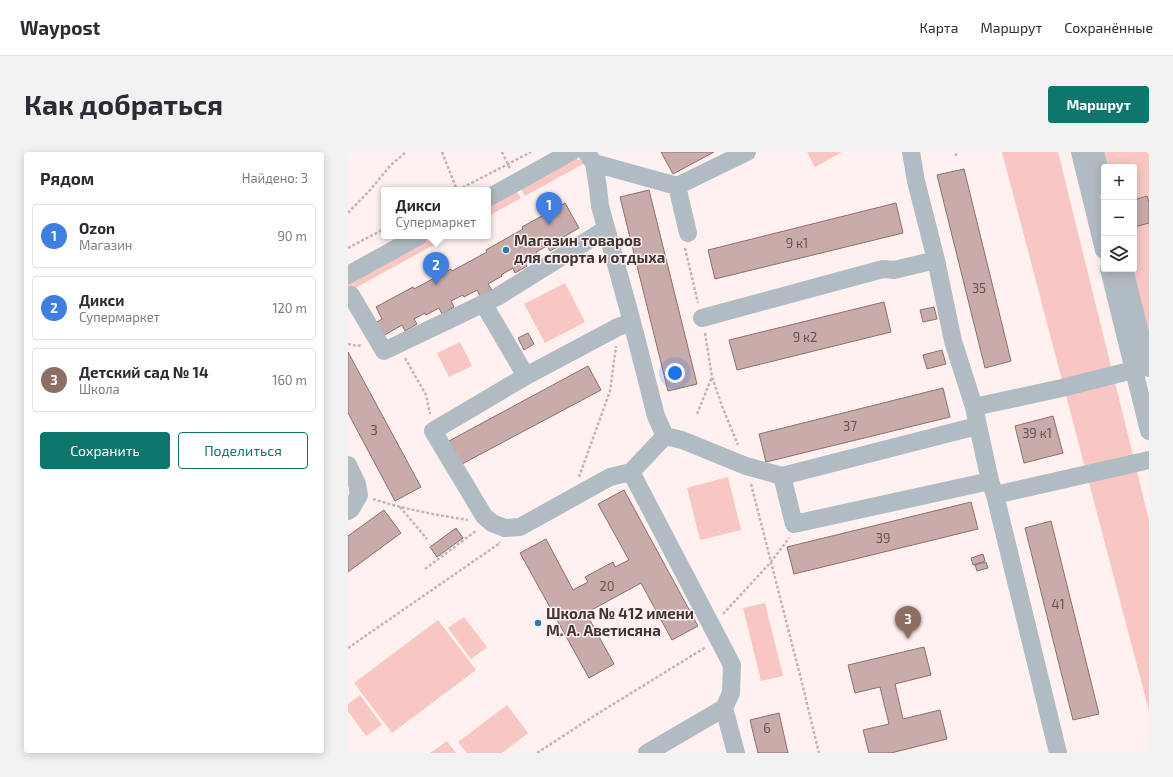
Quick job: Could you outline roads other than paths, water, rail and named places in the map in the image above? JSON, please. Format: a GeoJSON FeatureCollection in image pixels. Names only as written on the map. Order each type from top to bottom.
{"type":"FeatureCollection","features":[{"type":"Feature","properties":{"kind":"street"},"geometry":{"type":"LineString","coordinates":[[590,157],[677,186],[748,152]]}},
{"type":"Feature","properties":{"kind":"street"},"geometry":{"type":"LineString","coordinates":[[911,152],[916,181],[936,260],[953,341],[974,407],[977,426],[1058,753]]}},
{"type":"Feature","properties":{"kind":"street"},"geometry":{"type":"LineString","coordinates":[[1080,152],[1101,238]]}},
{"type":"Feature","properties":{"kind":"street"},"geometry":{"type":"LineString","coordinates":[[1095,152],[1101,175]]}},
{"type":"Feature","properties":{"kind":"street"},"geometry":{"type":"LineString","coordinates":[[491,196],[567,153]]}},
{"type":"Feature","properties":{"kind":"street"},"geometry":{"type":"LineString","coordinates":[[590,157],[598,188],[600,206],[625,324],[656,416],[665,436]]}},
{"type":"Feature","properties":{"kind":"street"},"geometry":{"type":"LineString","coordinates":[[677,186],[688,233]]}},
{"type":"Feature","properties":{"kind":"street"},"geometry":{"type":"LineString","coordinates":[[351,295],[384,350],[497,297],[606,229]]}},
{"type":"Feature","properties":{"kind":"street"},"geometry":{"type":"LineString","coordinates":[[348,275],[414,239]]}},
{"type":"Feature","properties":{"kind":"street"},"geometry":{"type":"LineString","coordinates":[[702,318],[883,269],[894,270],[936,260]]}},
{"type":"Feature","properties":{"kind":"street"},"geometry":{"type":"LineString","coordinates":[[1110,272],[1144,368]]}},
{"type":"Feature","properties":{"kind":"street"},"geometry":{"type":"LineString","coordinates":[[1125,272],[1144,368],[1149,431]]}},
{"type":"Feature","properties":{"kind":"street"},"geometry":{"type":"LineString","coordinates":[[483,303],[526,376]]}},
{"type":"Feature","properties":{"kind":"street"},"geometry":{"type":"LineString","coordinates":[[625,324],[526,376],[433,431],[484,516],[492,523],[505,528],[520,526],[610,478],[631,472],[665,436]]}},
{"type":"Feature","properties":{"kind":"street"},"geometry":{"type":"LineString","coordinates":[[974,407],[1144,368]]}},
{"type":"Feature","properties":{"kind":"street"},"geometry":{"type":"LineString","coordinates":[[665,436],[682,440],[746,466],[782,476],[977,426]]}},
{"type":"Feature","properties":{"kind":"street"},"geometry":{"type":"LineString","coordinates":[[782,476],[794,524],[1149,460]]}},
{"type":"Feature","properties":{"kind":"street"},"geometry":{"type":"LineString","coordinates":[[348,466],[357,484],[358,495],[351,509],[348,511]]}},
{"type":"Feature","properties":{"kind":"street"},"geometry":{"type":"LineString","coordinates":[[631,472],[732,665],[732,692],[724,708],[647,753]]}},
{"type":"Feature","properties":{"kind":"street"},"geometry":{"type":"LineString","coordinates":[[724,708],[736,753]]}},
{"type":"Feature","properties":{"kind":"place","name":"Ozon"},"geometry":{"type":"Point","coordinates":[549,225]}},
{"type":"Feature","properties":{"kind":"place","name":"Магазин товаров для спорта и отдыха"},"geometry":{"type":"Point","coordinates":[506,250]}},
{"type":"Feature","properties":{"kind":"place","name":"Дикси"},"geometry":{"type":"Point","coordinates":[436,285]}},
{"type":"Feature","properties":{"kind":"place","name":"Школа № 412 имени М. А. Аветисяна"},"geometry":{"type":"Point","coordinates":[538,623]}},
{"type":"Feature","properties":{"kind":"place","name":"Детский сад № 14"},"geometry":{"type":"Point","coordinates":[908,639]}}]}
